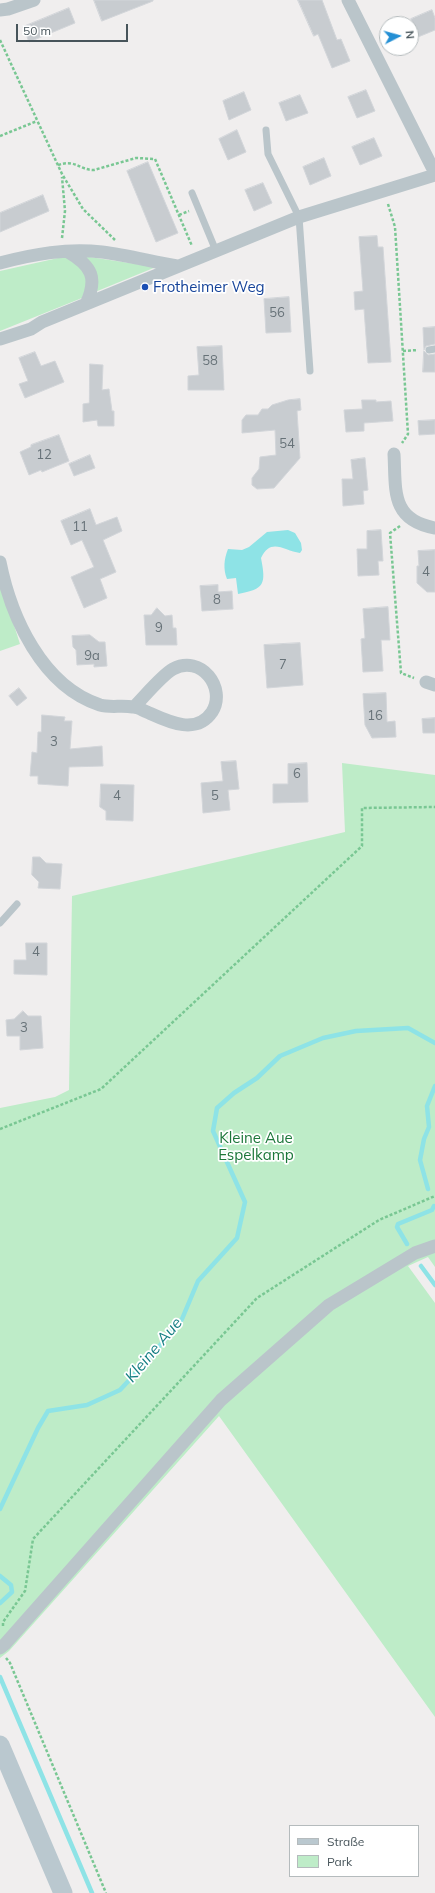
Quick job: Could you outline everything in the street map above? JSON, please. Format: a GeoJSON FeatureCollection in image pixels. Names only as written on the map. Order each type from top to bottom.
{"type":"FeatureCollection","features":[{"type":"Feature","properties":{"kind":"street"},"geometry":{"type":"LineString","coordinates":[[0,10],[8,9],[34,0]]}},
{"type":"Feature","properties":{"kind":"street"},"geometry":{"type":"LineString","coordinates":[[0,339],[31,329],[42,322],[299,217],[384,192],[435,174],[348,0]]}},
{"type":"Feature","properties":{"kind":"street"},"geometry":{"type":"LineString","coordinates":[[65,248],[87,266],[92,277],[93,285],[86,304]]}},
{"type":"Feature","properties":{"kind":"street"},"geometry":{"type":"LineString","coordinates":[[0,263],[31,254],[65,248],[102,252],[178,266]]}},
{"type":"Feature","properties":{"kind":"street"},"geometry":{"type":"LineString","coordinates":[[394,454],[396,497],[400,509],[410,518],[426,527],[435,528]]}},
{"type":"Feature","properties":{"kind":"street"},"geometry":{"type":"LineString","coordinates":[[0,562],[5,587],[19,625],[41,660],[70,690],[100,705],[134,706],[178,725],[195,725],[208,719],[216,705],[217,691],[210,676],[199,668],[187,666],[174,669],[134,706]]}},
{"type":"Feature","properties":{"kind":"street"},"geometry":{"type":"LineString","coordinates":[[3,1649],[222,1400],[329,1305],[415,1253],[435,1246]]}},
{"type":"Feature","properties":{"kind":"street"},"geometry":{"type":"LineString","coordinates":[[0,1745],[64,1893]]}},
{"type":"Feature","properties":{"kind":"lane"},"geometry":{"type":"LineString","coordinates":[[266,130],[268,154],[299,217],[310,371]]}},
{"type":"Feature","properties":{"kind":"lane"},"geometry":{"type":"LineString","coordinates":[[192,193],[216,250]]}},
{"type":"Feature","properties":{"kind":"lane"},"geometry":{"type":"LineString","coordinates":[[0,923],[17,904]]}},
{"type":"Feature","properties":{"kind":"path"},"geometry":{"type":"LineString","coordinates":[[0,40],[62,174],[83,209],[127,250],[128,257]]}},
{"type":"Feature","properties":{"kind":"path"},"geometry":{"type":"LineString","coordinates":[[0,136],[37,121]]}},
{"type":"Feature","properties":{"kind":"path"},"geometry":{"type":"LineString","coordinates":[[58,165],[67,162],[94,170],[136,158],[156,158],[193,250]]}},
{"type":"Feature","properties":{"kind":"path"},"geometry":{"type":"LineString","coordinates":[[62,174],[65,211],[65,248]]}},
{"type":"Feature","properties":{"kind":"path"},"geometry":{"type":"LineString","coordinates":[[384,192],[394,227],[408,434],[394,454]]}},
{"type":"Feature","properties":{"kind":"path"},"geometry":{"type":"LineString","coordinates":[[403,351],[432,349]]}},
{"type":"Feature","properties":{"kind":"path"},"geometry":{"type":"LineString","coordinates":[[410,518],[390,533],[401,673],[430,683]]}},
{"type":"Feature","properties":{"kind":"path"},"geometry":{"type":"LineString","coordinates":[[0,1129],[101,1089],[362,846],[362,808],[435,807]]}},
{"type":"Feature","properties":{"kind":"path"},"geometry":{"type":"LineString","coordinates":[[106,1893],[3,1649],[3,1622],[25,1591],[33,1539],[257,1298],[379,1220],[435,1196]]}},
{"type":"Feature","properties":{"kind":"green space"},"geometry":{"type":"Polygon","coordinates":[[[67,256],[81,267],[89,280],[82,298],[0,331],[0,271],[67,256]]]}},
{"type":"Feature","properties":{"kind":"green space"},"geometry":{"type":"Polygon","coordinates":[[[83,256],[156,267],[95,292],[83,256]]]}},
{"type":"Feature","properties":{"kind":"green space"},"geometry":{"type":"Polygon","coordinates":[[[0,581],[20,644],[0,651],[0,581]]]}},
{"type":"Feature","properties":{"kind":"green space","name":"Kleine Aue Espelkamp"},"geometry":{"type":"Polygon","coordinates":[[[342,763],[435,775],[435,1267],[428,1257],[408,1266],[435,1303],[435,1717],[219,1416],[9,1651],[0,1658],[0,1108],[55,1097],[69,1090],[72,896],[345,832],[342,763]]]}},
{"type":"Feature","properties":{"kind":"water"},"geometry":{"type":"Polygon","coordinates":[[[288,530],[295,533],[301,543],[302,550],[300,553],[278,547],[269,548],[261,558],[263,574],[262,584],[254,590],[238,594],[236,578],[227,579],[225,572],[224,564],[228,549],[242,550],[249,547],[267,532],[288,530]]]}},
{"type":"Feature","properties":{"kind":"building"},"geometry":{"type":"Polygon","coordinates":[[[94,0],[153,0],[153,1],[102,21],[94,0]]]}},
{"type":"Feature","properties":{"kind":"building"},"geometry":{"type":"Polygon","coordinates":[[[298,0],[322,0],[337,40],[341,39],[350,61],[332,68],[318,34],[314,36],[298,0]]]}},
{"type":"Feature","properties":{"kind":"building"},"geometry":{"type":"Polygon","coordinates":[[[69,8],[75,23],[29,42],[23,27],[69,8]]]}},
{"type":"Feature","properties":{"kind":"building"},"geometry":{"type":"Polygon","coordinates":[[[432,10],[435,18],[435,30],[419,37],[418,16],[432,10]]]}},
{"type":"Feature","properties":{"kind":"building"},"geometry":{"type":"Polygon","coordinates":[[[366,90],[375,111],[357,118],[348,97],[366,90]]]}},
{"type":"Feature","properties":{"kind":"building"},"geometry":{"type":"Polygon","coordinates":[[[244,92],[251,110],[229,120],[223,101],[244,92]]]}},
{"type":"Feature","properties":{"kind":"building"},"geometry":{"type":"Polygon","coordinates":[[[300,95],[308,113],[286,121],[279,103],[300,95]]]}},
{"type":"Feature","properties":{"kind":"building"},"geometry":{"type":"Polygon","coordinates":[[[237,130],[246,152],[228,160],[219,139],[237,130]]]}},
{"type":"Feature","properties":{"kind":"building"},"geometry":{"type":"Polygon","coordinates":[[[374,138],[382,156],[360,165],[352,147],[374,138]]]}},
{"type":"Feature","properties":{"kind":"building"},"geometry":{"type":"Polygon","coordinates":[[[324,158],[331,176],[310,185],[303,167],[324,158]]]}},
{"type":"Feature","properties":{"kind":"building"},"geometry":{"type":"Polygon","coordinates":[[[148,162],[178,233],[156,242],[127,171],[148,162]]]}},
{"type":"Feature","properties":{"kind":"building"},"geometry":{"type":"Polygon","coordinates":[[[263,183],[272,203],[254,211],[245,190],[263,183]]]}},
{"type":"Feature","properties":{"kind":"building"},"geometry":{"type":"Polygon","coordinates":[[[43,195],[49,211],[0,232],[0,213],[43,195]]]}},
{"type":"Feature","properties":{"kind":"building"},"geometry":{"type":"Polygon","coordinates":[[[377,236],[378,247],[383,247],[391,362],[368,363],[364,309],[355,310],[354,292],[363,291],[359,237],[377,236]]]}},
{"type":"Feature","properties":{"kind":"building"},"geometry":{"type":"Polygon","coordinates":[[[289,297],[291,332],[266,333],[264,299],[289,297]]]}},
{"type":"Feature","properties":{"kind":"building"},"geometry":{"type":"Polygon","coordinates":[[[435,327],[435,344],[426,346],[424,350],[423,328],[435,327]]]}},
{"type":"Feature","properties":{"kind":"building"},"geometry":{"type":"Polygon","coordinates":[[[222,346],[224,390],[188,390],[188,376],[199,375],[197,347],[222,346]]]}},
{"type":"Feature","properties":{"kind":"building"},"geometry":{"type":"Polygon","coordinates":[[[424,351],[428,355],[435,354],[435,372],[423,372],[424,351]]]}},
{"type":"Feature","properties":{"kind":"building"},"geometry":{"type":"Polygon","coordinates":[[[35,352],[41,366],[55,361],[64,382],[25,398],[19,384],[28,381],[19,358],[35,352]]]}},
{"type":"Feature","properties":{"kind":"building"},"geometry":{"type":"Polygon","coordinates":[[[90,364],[103,365],[102,390],[109,389],[112,411],[114,411],[114,426],[98,426],[97,420],[83,422],[83,404],[89,403],[90,364]]]}},
{"type":"Feature","properties":{"kind":"building"},"geometry":{"type":"Polygon","coordinates":[[[300,399],[301,410],[297,411],[300,458],[274,488],[257,489],[252,485],[252,478],[259,469],[260,457],[276,455],[275,430],[242,433],[242,420],[246,415],[258,415],[262,409],[268,409],[272,405],[288,400],[300,399]]]}},
{"type":"Feature","properties":{"kind":"building"},"geometry":{"type":"Polygon","coordinates":[[[362,400],[376,400],[376,402],[391,401],[393,421],[364,423],[364,431],[346,432],[344,410],[362,409],[362,400]]]}},
{"type":"Feature","properties":{"kind":"building"},"geometry":{"type":"Polygon","coordinates":[[[435,420],[435,434],[419,435],[418,421],[435,420]]]}},
{"type":"Feature","properties":{"kind":"building"},"geometry":{"type":"Polygon","coordinates":[[[59,435],[69,461],[42,472],[41,470],[29,475],[20,452],[31,447],[31,445],[59,435]]]}},
{"type":"Feature","properties":{"kind":"building"},"geometry":{"type":"Polygon","coordinates":[[[90,455],[95,468],[74,476],[69,464],[90,455]]]}},
{"type":"Feature","properties":{"kind":"building"},"geometry":{"type":"Polygon","coordinates":[[[365,458],[368,490],[363,491],[364,504],[343,506],[342,479],[353,479],[351,460],[365,458]]]}},
{"type":"Feature","properties":{"kind":"building"},"geometry":{"type":"Polygon","coordinates":[[[90,509],[96,525],[117,517],[122,531],[103,540],[116,572],[100,579],[107,598],[84,608],[71,577],[94,567],[82,540],[71,545],[61,521],[90,509]]]}},
{"type":"Feature","properties":{"kind":"building"},"geometry":{"type":"Polygon","coordinates":[[[381,530],[383,561],[378,561],[379,575],[358,576],[357,549],[367,549],[367,531],[381,530]]]}},
{"type":"Feature","properties":{"kind":"building"},"geometry":{"type":"Polygon","coordinates":[[[435,550],[435,592],[427,592],[417,583],[417,566],[419,566],[418,551],[435,550]]]}},
{"type":"Feature","properties":{"kind":"building"},"geometry":{"type":"Polygon","coordinates":[[[218,585],[218,592],[232,591],[233,609],[202,611],[200,586],[218,585]]]}},
{"type":"Feature","properties":{"kind":"building"},"geometry":{"type":"Polygon","coordinates":[[[388,607],[390,640],[381,640],[383,671],[363,672],[361,639],[365,638],[363,609],[388,607]]]}},
{"type":"Feature","properties":{"kind":"building"},"geometry":{"type":"Polygon","coordinates":[[[157,608],[165,616],[172,615],[173,628],[176,628],[177,645],[146,645],[144,615],[151,615],[157,608]]]}},
{"type":"Feature","properties":{"kind":"building"},"geometry":{"type":"Polygon","coordinates":[[[90,635],[99,642],[105,642],[107,666],[94,667],[94,664],[77,665],[76,650],[73,647],[72,636],[90,635]]]}},
{"type":"Feature","properties":{"kind":"building"},"geometry":{"type":"Polygon","coordinates":[[[300,643],[303,685],[267,688],[264,645],[300,643]]]}},
{"type":"Feature","properties":{"kind":"building"},"geometry":{"type":"Polygon","coordinates":[[[19,688],[27,698],[17,706],[9,696],[19,688]]]}},
{"type":"Feature","properties":{"kind":"building"},"geometry":{"type":"Polygon","coordinates":[[[386,693],[387,722],[395,721],[396,737],[372,738],[365,725],[363,694],[386,693]]]}},
{"type":"Feature","properties":{"kind":"building"},"geometry":{"type":"Polygon","coordinates":[[[42,715],[65,717],[64,721],[72,721],[70,749],[102,746],[103,766],[69,767],[68,786],[38,784],[38,776],[30,776],[32,752],[37,753],[38,732],[41,732],[42,715]]]}},
{"type":"Feature","properties":{"kind":"building"},"geometry":{"type":"Polygon","coordinates":[[[435,718],[435,733],[423,733],[422,719],[435,718]]]}},
{"type":"Feature","properties":{"kind":"building"},"geometry":{"type":"Polygon","coordinates":[[[236,761],[239,789],[228,790],[230,810],[203,813],[201,783],[223,781],[221,762],[236,761]]]}},
{"type":"Feature","properties":{"kind":"building"},"geometry":{"type":"Polygon","coordinates":[[[307,763],[308,802],[273,803],[273,784],[288,784],[288,764],[307,763]]]}},
{"type":"Feature","properties":{"kind":"building"},"geometry":{"type":"Polygon","coordinates":[[[101,784],[134,785],[133,821],[106,820],[106,811],[100,807],[101,784]]]}},
{"type":"Feature","properties":{"kind":"building"},"geometry":{"type":"Polygon","coordinates":[[[33,857],[40,857],[46,863],[62,864],[60,889],[38,888],[39,882],[32,875],[33,857]]]}},
{"type":"Feature","properties":{"kind":"building"},"geometry":{"type":"Polygon","coordinates":[[[26,943],[47,943],[47,975],[14,974],[14,960],[26,960],[26,943]]]}},
{"type":"Feature","properties":{"kind":"building"},"geometry":{"type":"Polygon","coordinates":[[[23,1011],[28,1016],[41,1016],[43,1048],[20,1050],[20,1036],[7,1036],[6,1020],[14,1019],[23,1011]]]}},
{"type":"Feature","properties":{"kind":"waterway","name":"Kleine Aue"},"geometry":{"type":"LineString","coordinates":[[0,1509],[38,1428],[48,1411],[87,1405],[120,1390],[147,1361],[182,1319],[198,1281],[237,1238],[245,1202],[213,1131],[217,1108],[234,1093],[257,1078],[280,1056],[323,1038],[356,1031],[408,1028],[435,1043]]}},
{"type":"Feature","properties":{"kind":"waterway"},"geometry":{"type":"LineString","coordinates":[[428,1189],[420,1160],[424,1139],[429,1127],[427,1106],[435,1086]]}},
{"type":"Feature","properties":{"kind":"waterway"},"geometry":{"type":"LineString","coordinates":[[407,1244],[397,1227],[398,1224],[432,1210],[434,1206]]}},
{"type":"Feature","properties":{"kind":"waterway"},"geometry":{"type":"LineString","coordinates":[[421,1266],[435,1285]]}},
{"type":"Feature","properties":{"kind":"waterway"},"geometry":{"type":"LineString","coordinates":[[0,1576],[11,1585],[12,1592],[0,1603]]}},
{"type":"Feature","properties":{"kind":"waterway"},"geometry":{"type":"LineString","coordinates":[[0,1677],[92,1893]]}},
{"type":"Feature","properties":{"kind":"place","name":"Frotheimer Weg"},"geometry":{"type":"Point","coordinates":[145,287]}}]}
